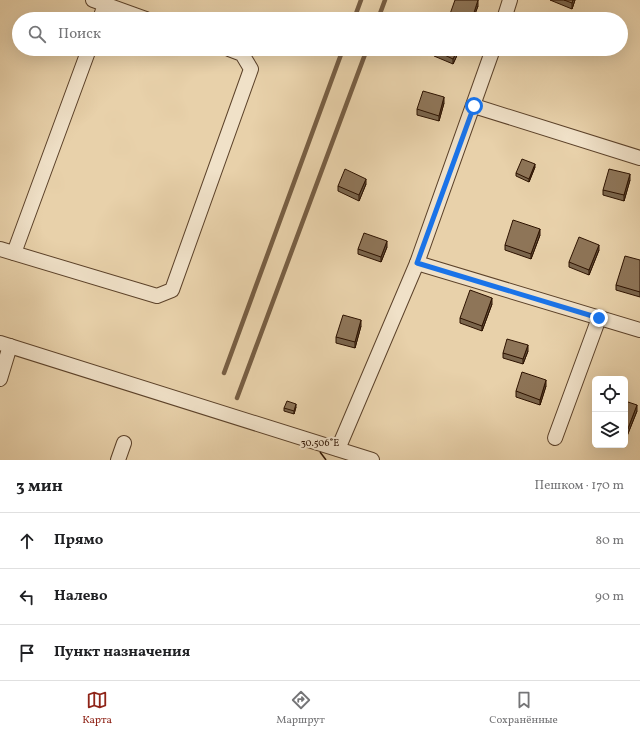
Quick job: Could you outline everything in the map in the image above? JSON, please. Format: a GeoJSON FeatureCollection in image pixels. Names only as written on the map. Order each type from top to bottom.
{"type":"FeatureCollection","features":[{"type":"Feature","properties":{"kind":"street"},"geometry":{"type":"LineString","coordinates":[[506,12],[510,0]]}},
{"type":"Feature","properties":{"kind":"street"},"geometry":{"type":"LineString","coordinates":[[100,12],[99,2],[127,12]]}},
{"type":"Feature","properties":{"kind":"street"},"geometry":{"type":"LineString","coordinates":[[14,253],[86,56]]}},
{"type":"Feature","properties":{"kind":"street"},"geometry":{"type":"LineString","coordinates":[[0,249],[157,296],[172,290],[251,69],[243,56]]}},
{"type":"Feature","properties":{"kind":"street"},"geometry":{"type":"LineString","coordinates":[[338,449],[417,263],[491,56]]}},
{"type":"Feature","properties":{"kind":"street"},"geometry":{"type":"LineString","coordinates":[[474,106],[640,158]]}},
{"type":"Feature","properties":{"kind":"street"},"geometry":{"type":"LineString","coordinates":[[417,263],[640,330]]}},
{"type":"Feature","properties":{"kind":"street"},"geometry":{"type":"LineString","coordinates":[[555,438],[599,318]]}},
{"type":"Feature","properties":{"kind":"street"},"geometry":{"type":"LineString","coordinates":[[0,379],[5,345],[372,460]]}},
{"type":"Feature","properties":{"kind":"street"},"geometry":{"type":"LineString","coordinates":[[118,460],[124,444]]}},
{"type":"Feature","properties":{"kind":"building"},"geometry":{"type":"Polygon","coordinates":[[[455,0],[478,0],[474,12],[451,12],[455,0]]]}},
{"type":"Feature","properties":{"kind":"building"},"geometry":{"type":"Polygon","coordinates":[[[564,0],[573,0],[572,3],[564,0]]]}},
{"type":"Feature","properties":{"kind":"building"},"geometry":{"type":"Polygon","coordinates":[[[447,56],[454,56],[453,59],[447,56]]]}},
{"type":"Feature","properties":{"kind":"building"},"geometry":{"type":"Polygon","coordinates":[[[423,91],[444,97],[439,116],[417,109],[423,91]]]}},
{"type":"Feature","properties":{"kind":"building"},"geometry":{"type":"Polygon","coordinates":[[[522,159],[535,164],[529,179],[516,173],[522,159]]]}},
{"type":"Feature","properties":{"kind":"building"},"geometry":{"type":"Polygon","coordinates":[[[345,169],[366,179],[359,195],[338,186],[345,169]]]}},
{"type":"Feature","properties":{"kind":"building"},"geometry":{"type":"Polygon","coordinates":[[[609,169],[630,174],[624,195],[603,190],[609,169]]]}},
{"type":"Feature","properties":{"kind":"building"},"geometry":{"type":"Polygon","coordinates":[[[513,220],[540,229],[531,254],[505,245],[513,220]]]}},
{"type":"Feature","properties":{"kind":"building"},"geometry":{"type":"Polygon","coordinates":[[[364,233],[387,241],[381,257],[358,249],[364,233]]]}},
{"type":"Feature","properties":{"kind":"building"},"geometry":{"type":"Polygon","coordinates":[[[579,237],[599,245],[589,270],[569,262],[579,237]]]}},
{"type":"Feature","properties":{"kind":"building"},"geometry":{"type":"Polygon","coordinates":[[[625,256],[640,260],[640,292],[616,285],[625,256]]]}},
{"type":"Feature","properties":{"kind":"building"},"geometry":{"type":"Polygon","coordinates":[[[470,290],[492,298],[482,326],[460,318],[470,290]]]}},
{"type":"Feature","properties":{"kind":"building"},"geometry":{"type":"Polygon","coordinates":[[[343,315],[361,320],[355,342],[336,337],[343,315]]]}},
{"type":"Feature","properties":{"kind":"building"},"geometry":{"type":"Polygon","coordinates":[[[507,339],[528,345],[523,359],[503,353],[507,339]]]}},
{"type":"Feature","properties":{"kind":"building"},"geometry":{"type":"Polygon","coordinates":[[[522,372],[546,380],[540,400],[516,391],[522,372]]]}},
{"type":"Feature","properties":{"kind":"building"},"geometry":{"type":"Polygon","coordinates":[[[287,401],[296,404],[294,411],[284,408],[287,401]]]}},
{"type":"Feature","properties":{"kind":"building"},"geometry":{"type":"Polygon","coordinates":[[[628,402],[637,405],[628,428],[628,402]]]}},
{"type":"Feature","properties":{"kind":"waterway"},"geometry":{"type":"LineString","coordinates":[[357,12],[361,0]]}},
{"type":"Feature","properties":{"kind":"waterway"},"geometry":{"type":"LineString","coordinates":[[381,12],[385,0]]}},
{"type":"Feature","properties":{"kind":"waterway"},"geometry":{"type":"LineString","coordinates":[[224,373],[340,56]]}},
{"type":"Feature","properties":{"kind":"waterway"},"geometry":{"type":"LineString","coordinates":[[237,398],[364,56]]}},
{"type":"Feature","properties":{"kind":"route"},"geometry":{"type":"LineString","coordinates":[[474,106],[417,263],[599,318]]}}]}
